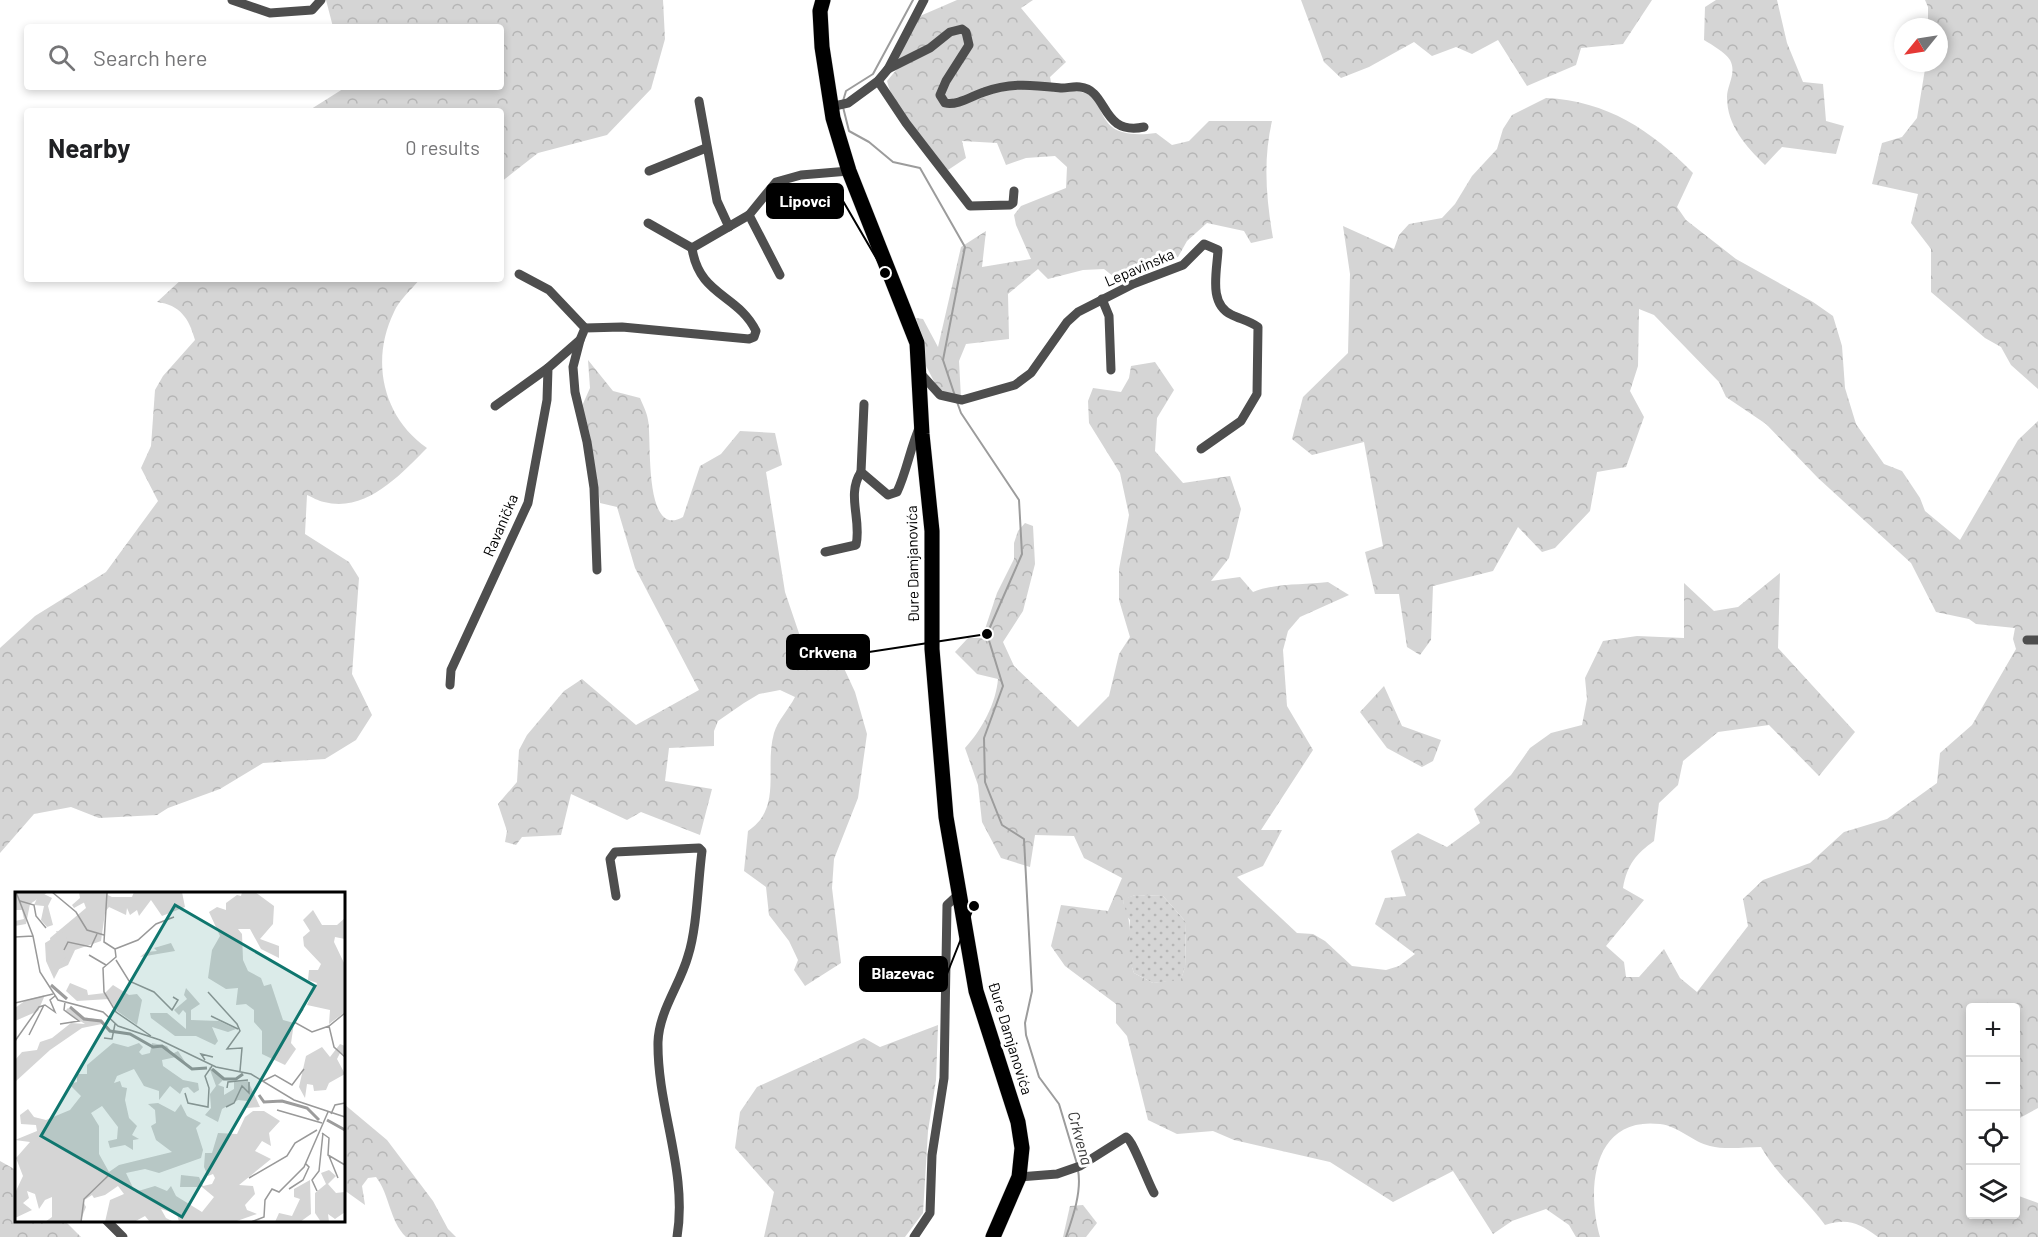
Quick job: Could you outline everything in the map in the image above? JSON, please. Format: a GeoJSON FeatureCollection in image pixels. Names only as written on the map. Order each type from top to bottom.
{"type":"FeatureCollection","features":[{"type":"Feature","properties":{"kind":"main road","name":"Đure Damjanovića"},"geometry":{"type":"LineString","coordinates":[[823,0],[820,11],[822,47],[839,106],[849,171],[917,343],[921,374],[921,423],[932,531],[932,649],[946,816],[975,991],[1018,1122],[1022,1148],[1019,1177],[993,1237]]}},
{"type":"Feature","properties":{"kind":"street"},"geometry":{"type":"LineString","coordinates":[[232,0],[270,13],[312,10],[321,0]]}},
{"type":"Feature","properties":{"kind":"street"},"geometry":{"type":"LineString","coordinates":[[839,106],[878,81],[888,69],[924,0]]}},
{"type":"Feature","properties":{"kind":"street"},"geometry":{"type":"LineString","coordinates":[[888,69],[930,48],[950,32],[962,29],[966,32],[969,45],[946,81],[940,95],[945,103],[957,102],[986,91],[1028,83],[1065,88],[1081,87],[1094,92],[1109,119],[1131,130],[1144,127]]}},
{"type":"Feature","properties":{"kind":"street"},"geometry":{"type":"LineString","coordinates":[[878,81],[906,123],[970,206],[1010,205],[1013,203],[1014,190]]}},
{"type":"Feature","properties":{"kind":"street"},"geometry":{"type":"LineString","coordinates":[[699,100],[717,201],[729,227]]}},
{"type":"Feature","properties":{"kind":"street"},"geometry":{"type":"LineString","coordinates":[[649,171],[706,148]]}},
{"type":"Feature","properties":{"kind":"street"},"geometry":{"type":"LineString","coordinates":[[692,248],[749,215],[776,182],[801,175],[849,171]]}},
{"type":"Feature","properties":{"kind":"street"},"geometry":{"type":"LineString","coordinates":[[749,215],[780,275]]}},
{"type":"Feature","properties":{"kind":"street"},"geometry":{"type":"LineString","coordinates":[[519,274],[549,290],[585,328],[622,327],[749,339],[754,337],[754,326],[743,312],[715,290],[696,269],[692,248],[648,223]]}},
{"type":"Feature","properties":{"kind":"street","name":"Lepavinska"},"geometry":{"type":"LineString","coordinates":[[921,374],[940,395],[952,399],[962,400],[1015,385],[1031,373],[1067,322],[1078,312],[1155,275],[1183,265],[1204,244],[1218,250],[1216,278],[1219,305],[1233,316],[1253,323],[1259,333],[1257,394],[1241,421],[1201,449]]}},
{"type":"Feature","properties":{"kind":"street","name":"Lepavinska"},"geometry":{"type":"LineString","coordinates":[[1102,299],[1109,316],[1111,370]]}},
{"type":"Feature","properties":{"kind":"street"},"geometry":{"type":"LineString","coordinates":[[585,328],[573,366],[574,392],[587,442],[594,488],[597,570]]}},
{"type":"Feature","properties":{"kind":"street"},"geometry":{"type":"LineString","coordinates":[[495,406],[548,368],[580,340]]}},
{"type":"Feature","properties":{"kind":"street","name":"Ravanička"},"geometry":{"type":"LineString","coordinates":[[450,685],[451,670],[528,503],[547,400],[548,368]]}},
{"type":"Feature","properties":{"kind":"street"},"geometry":{"type":"LineString","coordinates":[[825,552],[856,545],[853,492],[855,481],[861,472],[864,404]]}},
{"type":"Feature","properties":{"kind":"street"},"geometry":{"type":"LineString","coordinates":[[861,472],[886,494],[894,495],[902,481],[911,445],[921,423]]}},
{"type":"Feature","properties":{"kind":"street"},"geometry":{"type":"LineString","coordinates":[[2027,640],[2038,640]]}},
{"type":"Feature","properties":{"kind":"street"},"geometry":{"type":"LineString","coordinates":[[616,896],[609,859],[615,852],[699,848],[702,852],[689,955],[662,1018],[658,1040],[661,1081],[678,1174],[677,1237]]}},
{"type":"Feature","properties":{"kind":"street"},"geometry":{"type":"LineString","coordinates":[[914,1237],[930,1213],[932,1155],[944,1078],[947,905],[960,893]]}},
{"type":"Feature","properties":{"kind":"street"},"geometry":{"type":"LineString","coordinates":[[1019,1177],[1048,1175],[1076,1168],[1128,1137],[1154,1193]]}},
{"type":"Feature","properties":{"kind":"street"},"geometry":{"type":"LineString","coordinates":[[107,1222],[123,1237]]}},
{"type":"Feature","properties":{"kind":"green space"},"geometry":{"type":"Polygon","coordinates":[[[326,0],[663,0],[665,39],[651,89],[607,135],[538,153],[504,180],[504,108],[313,108],[341,90],[504,90],[504,24],[332,24],[326,0]]]}},
{"type":"Feature","properties":{"kind":"green space"},"geometry":{"type":"Polygon","coordinates":[[[957,0],[1033,0],[1021,8],[1066,62],[1050,77],[1053,92],[1078,91],[1090,96],[1111,126],[1120,131],[1135,134],[1156,133],[1172,145],[1189,141],[1209,121],[1272,121],[1267,150],[1266,179],[1273,238],[1251,243],[1244,231],[1207,223],[1187,241],[1178,257],[1154,268],[1140,264],[1118,280],[1104,269],[1083,270],[1048,279],[1038,269],[1008,294],[1009,339],[966,344],[959,361],[961,398],[939,391],[925,364],[916,318],[923,319],[938,347],[961,247],[986,231],[982,267],[1031,259],[1014,215],[1021,206],[1066,188],[1067,167],[1055,156],[1026,158],[1006,165],[997,143],[962,141],[966,158],[948,170],[904,117],[887,81],[897,69],[895,60],[920,16],[957,0]]]}},
{"type":"Feature","properties":{"kind":"green space"},"geometry":{"type":"Polygon","coordinates":[[[1301,0],[1652,0],[1623,44],[1581,48],[1576,65],[1527,86],[1498,40],[1472,54],[1456,47],[1432,56],[1414,42],[1369,67],[1341,78],[1324,62],[1301,0]]]}},
{"type":"Feature","properties":{"kind":"green space"},"geometry":{"type":"Polygon","coordinates":[[[1716,0],[1777,0],[1787,43],[1803,82],[1823,84],[1826,121],[1844,126],[1836,154],[1782,147],[1765,165],[1745,143],[1734,126],[1728,107],[1727,92],[1732,65],[1722,51],[1704,40],[1705,7],[1716,0]]]}},
{"type":"Feature","properties":{"kind":"green space"},"geometry":{"type":"Polygon","coordinates":[[[1925,0],[2038,0],[2038,389],[2011,365],[2001,347],[1985,338],[1931,292],[1931,249],[1911,223],[1918,194],[1872,184],[1882,143],[1902,137],[1917,118],[1925,72],[1948,72],[1948,18],[1928,18],[1928,7],[1925,0]]]}},
{"type":"Feature","properties":{"kind":"green space"},"geometry":{"type":"Polygon","coordinates":[[[1546,98],[1568,100],[1589,105],[1627,120],[1677,158],[1693,173],[1677,207],[1686,220],[1736,259],[1813,302],[1833,316],[1842,346],[1845,388],[1856,424],[1884,464],[1902,471],[1920,498],[1925,511],[1960,540],[2018,440],[2038,421],[2038,1108],[2020,1118],[2020,1003],[1966,1003],[1966,1219],[2020,1219],[2020,1196],[2038,1203],[2038,1237],[1878,1237],[1853,1223],[1840,1222],[1825,1225],[1775,1168],[1761,1147],[1710,1146],[1667,1125],[1660,1124],[1638,1125],[1620,1131],[1608,1143],[1600,1159],[1595,1178],[1594,1198],[1600,1237],[1576,1237],[1569,1225],[1546,1209],[1512,1221],[1493,1234],[1453,1171],[1393,1202],[1330,1162],[1234,1140],[1213,1131],[1177,1134],[1148,1120],[1127,1036],[1116,1023],[1116,1004],[1065,966],[1051,946],[1061,905],[1108,911],[1122,878],[1084,858],[1074,836],[1035,835],[1030,867],[1001,858],[982,822],[978,785],[965,748],[987,716],[998,679],[977,674],[955,652],[968,638],[982,638],[997,593],[1014,559],[1014,543],[1018,531],[1025,523],[1033,526],[1035,564],[1023,611],[1003,642],[1014,666],[1078,727],[1109,696],[1119,654],[1130,637],[1119,600],[1119,569],[1129,515],[1120,473],[1089,423],[1088,401],[1093,388],[1121,392],[1129,378],[1131,366],[1155,362],[1174,390],[1157,418],[1155,451],[1183,483],[1230,476],[1241,509],[1229,558],[1211,581],[1240,577],[1253,592],[1280,586],[1328,582],[1349,595],[1300,617],[1288,631],[1283,650],[1287,706],[1313,750],[1261,830],[1282,830],[1263,866],[1237,877],[1297,933],[1313,934],[1325,941],[1352,966],[1386,970],[1399,966],[1415,954],[1375,924],[1385,898],[1406,896],[1391,851],[1418,833],[1447,847],[1480,823],[1474,809],[1511,775],[1530,748],[1551,733],[1582,725],[1587,699],[1585,678],[1603,641],[1637,636],[1684,638],[1684,583],[1714,611],[1738,607],[1780,573],[1778,648],[1855,732],[1819,776],[1769,725],[1718,732],[1683,761],[1678,785],[1659,803],[1654,841],[1633,861],[1625,880],[1623,888],[1644,900],[1606,946],[1624,962],[1626,977],[1639,977],[1664,949],[1680,978],[1697,992],[1748,926],[1743,899],[1763,880],[1810,863],[1844,832],[1887,819],[1937,783],[1940,753],[1972,725],[2016,649],[2013,639],[2015,628],[1976,624],[1969,619],[1936,612],[1911,563],[1818,478],[1766,424],[1726,397],[1719,382],[1654,315],[1639,309],[1638,366],[1630,391],[1644,417],[1626,467],[1597,472],[1590,511],[1555,548],[1542,552],[1518,527],[1493,571],[1433,586],[1431,640],[1420,655],[1407,647],[1399,594],[1375,594],[1365,552],[1383,546],[1364,442],[1312,455],[1292,439],[1303,397],[1348,353],[1350,274],[1343,226],[1394,249],[1399,235],[1409,224],[1442,218],[1455,204],[1472,176],[1497,149],[1503,129],[1512,115],[1546,98]],[[1135,895],[1123,900],[1129,920],[1129,952],[1134,973],[1153,983],[1181,979],[1185,967],[1186,922],[1163,896],[1135,895]]]}},
{"type":"Feature","properties":{"kind":"green space"},"geometry":{"type":"Polygon","coordinates":[[[179,282],[417,282],[394,312],[387,331],[382,368],[385,387],[400,421],[427,448],[394,480],[368,497],[339,504],[307,495],[305,534],[349,562],[359,578],[352,674],[372,715],[356,740],[325,759],[263,763],[220,789],[168,808],[157,815],[99,818],[71,807],[34,814],[0,853],[0,648],[35,616],[106,572],[158,501],[141,468],[151,446],[155,390],[163,376],[195,340],[190,325],[178,310],[157,302],[179,282]]]}},
{"type":"Feature","properties":{"kind":"green space"},"geometry":{"type":"Polygon","coordinates":[[[588,360],[613,391],[640,398],[648,420],[650,465],[655,501],[661,514],[670,520],[683,517],[700,466],[721,454],[740,431],[775,433],[782,465],[766,472],[785,592],[804,648],[830,638],[855,692],[867,734],[858,798],[834,859],[832,888],[841,963],[805,986],[794,970],[798,960],[789,941],[769,915],[766,887],[744,871],[748,831],[759,822],[769,799],[771,746],[774,733],[795,697],[780,690],[759,694],[718,721],[714,731],[714,746],[669,748],[665,781],[712,789],[700,835],[641,812],[627,820],[571,794],[561,835],[522,837],[516,845],[505,842],[507,831],[498,804],[517,782],[519,750],[527,735],[564,691],[582,679],[636,725],[699,690],[635,568],[617,507],[600,503],[590,435],[582,406],[590,388],[588,360]]]}},
{"type":"Feature","properties":{"kind":"green space"},"geometry":{"type":"Polygon","coordinates":[[[1384,686],[1402,726],[1441,740],[1433,761],[1422,767],[1387,748],[1360,712],[1384,686]]]}},
{"type":"Feature","properties":{"kind":"green space"},"geometry":{"type":"Polygon","coordinates":[[[1135,895],[1163,896],[1186,922],[1185,967],[1181,980],[1153,983],[1134,973],[1127,953],[1130,920],[1124,913],[1123,899],[1135,895]]]}},
{"type":"Feature","properties":{"kind":"green space"},"geometry":{"type":"Polygon","coordinates":[[[938,1025],[936,1080],[928,1131],[923,1213],[905,1237],[764,1237],[774,1192],[735,1148],[740,1112],[757,1087],[864,1038],[880,1047],[938,1025]]]}},
{"type":"Feature","properties":{"kind":"green space"},"geometry":{"type":"Polygon","coordinates":[[[345,1105],[387,1140],[433,1201],[448,1229],[456,1237],[406,1237],[396,1223],[376,1177],[368,1178],[362,1186],[365,1205],[345,1191],[345,1105]]]}},
{"type":"Feature","properties":{"kind":"green space"},"geometry":{"type":"Polygon","coordinates":[[[0,1161],[15,1169],[15,1222],[66,1222],[81,1237],[0,1237],[0,1161]]]}},
{"type":"Feature","properties":{"kind":"green space"},"geometry":{"type":"Polygon","coordinates":[[[1083,1205],[1097,1223],[1086,1237],[1063,1237],[1070,1206],[1083,1205]]]}},
{"type":"Feature","properties":{"kind":"waterway","name":"Crkvena"},"geometry":{"type":"LineString","coordinates":[[843,101],[846,91],[873,74],[913,0]]}},
{"type":"Feature","properties":{"kind":"waterway","name":"Crkvena"},"geometry":{"type":"LineString","coordinates":[[843,107],[849,131],[869,142],[893,162],[920,168],[965,247],[943,360],[955,396]]}},
{"type":"Feature","properties":{"kind":"waterway","name":"Crkvena"},"geometry":{"type":"LineString","coordinates":[[957,402],[961,413],[1019,500],[1022,554],[987,634],[1003,686],[984,738],[985,782],[1002,825],[1024,839],[1032,991],[1025,1023],[1026,1035],[1039,1077],[1059,1104],[1077,1164]]}},
{"type":"Feature","properties":{"kind":"waterway","name":"Crkvena"},"geometry":{"type":"LineString","coordinates":[[1066,1237],[1078,1195],[1078,1170]]}},
{"type":"Feature","properties":{"kind":"place","name":"Lipovci"},"geometry":{"type":"Point","coordinates":[885,273]}},
{"type":"Feature","properties":{"kind":"place","name":"Crkvena"},"geometry":{"type":"Point","coordinates":[987,634]}},
{"type":"Feature","properties":{"kind":"place","name":"Blazevac"},"geometry":{"type":"Point","coordinates":[974,906]}}]}
